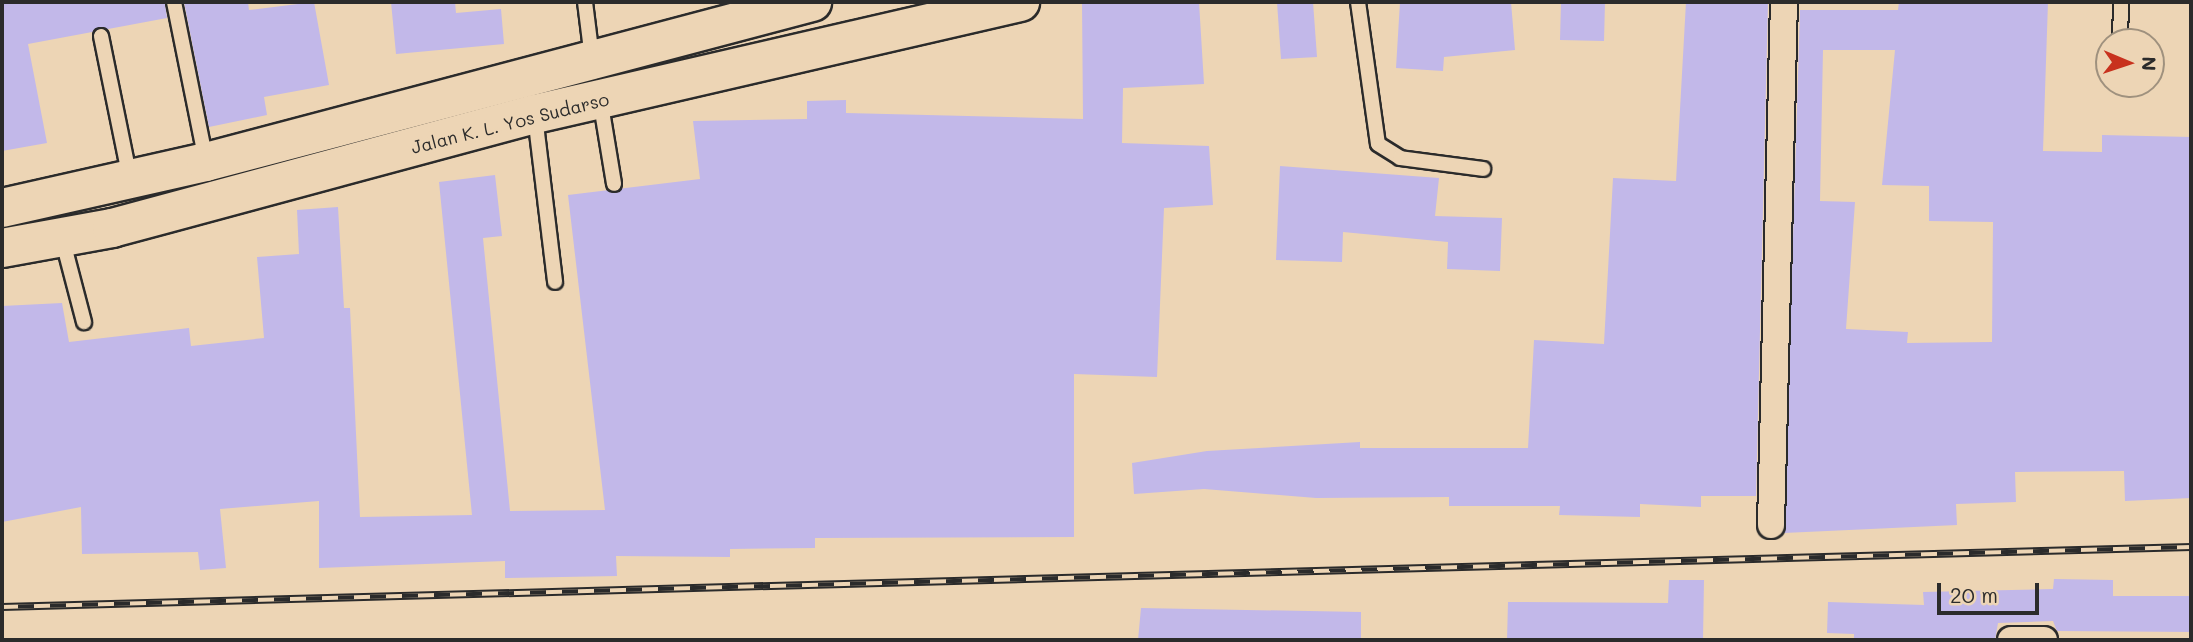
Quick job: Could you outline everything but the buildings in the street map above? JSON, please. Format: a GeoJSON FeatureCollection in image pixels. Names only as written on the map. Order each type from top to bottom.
{"type":"FeatureCollection","features":[{"type":"Feature","properties":{"kind":"highway"},"geometry":{"type":"LineString","coordinates":[[2,208],[206,162],[592,57],[812,2]]}},
{"type":"Feature","properties":{"kind":"highway","name":"Jalan K. L. Yos Sudarso"},"geometry":{"type":"LineString","coordinates":[[2,248],[62,237],[535,114],[1020,2]]}},
{"type":"Feature","properties":{"kind":"street"},"geometry":{"type":"LineString","coordinates":[[1771,526],[1784,2]]}},
{"type":"Feature","properties":{"kind":"street"},"geometry":{"type":"LineString","coordinates":[[2011,640],[2044,640]]}},
{"type":"Feature","properties":{"kind":"lane"},"geometry":{"type":"LineString","coordinates":[[174,2],[206,162]]}},
{"type":"Feature","properties":{"kind":"lane"},"geometry":{"type":"LineString","coordinates":[[585,2],[614,184]]}},
{"type":"Feature","properties":{"kind":"lane"},"geometry":{"type":"LineString","coordinates":[[1358,2],[1378,144],[1400,158],[1483,169]]}},
{"type":"Feature","properties":{"kind":"lane"},"geometry":{"type":"LineString","coordinates":[[2120,28],[2121,2]]}},
{"type":"Feature","properties":{"kind":"lane"},"geometry":{"type":"LineString","coordinates":[[101,36],[130,181]]}},
{"type":"Feature","properties":{"kind":"lane"},"geometry":{"type":"LineString","coordinates":[[535,114],[555,282]]}},
{"type":"Feature","properties":{"kind":"lane"},"geometry":{"type":"LineString","coordinates":[[62,237],[84,322]]}},
{"type":"Feature","properties":{"kind":"railway"},"geometry":{"type":"LineString","coordinates":[[2,607],[2191,547]]}}]}
